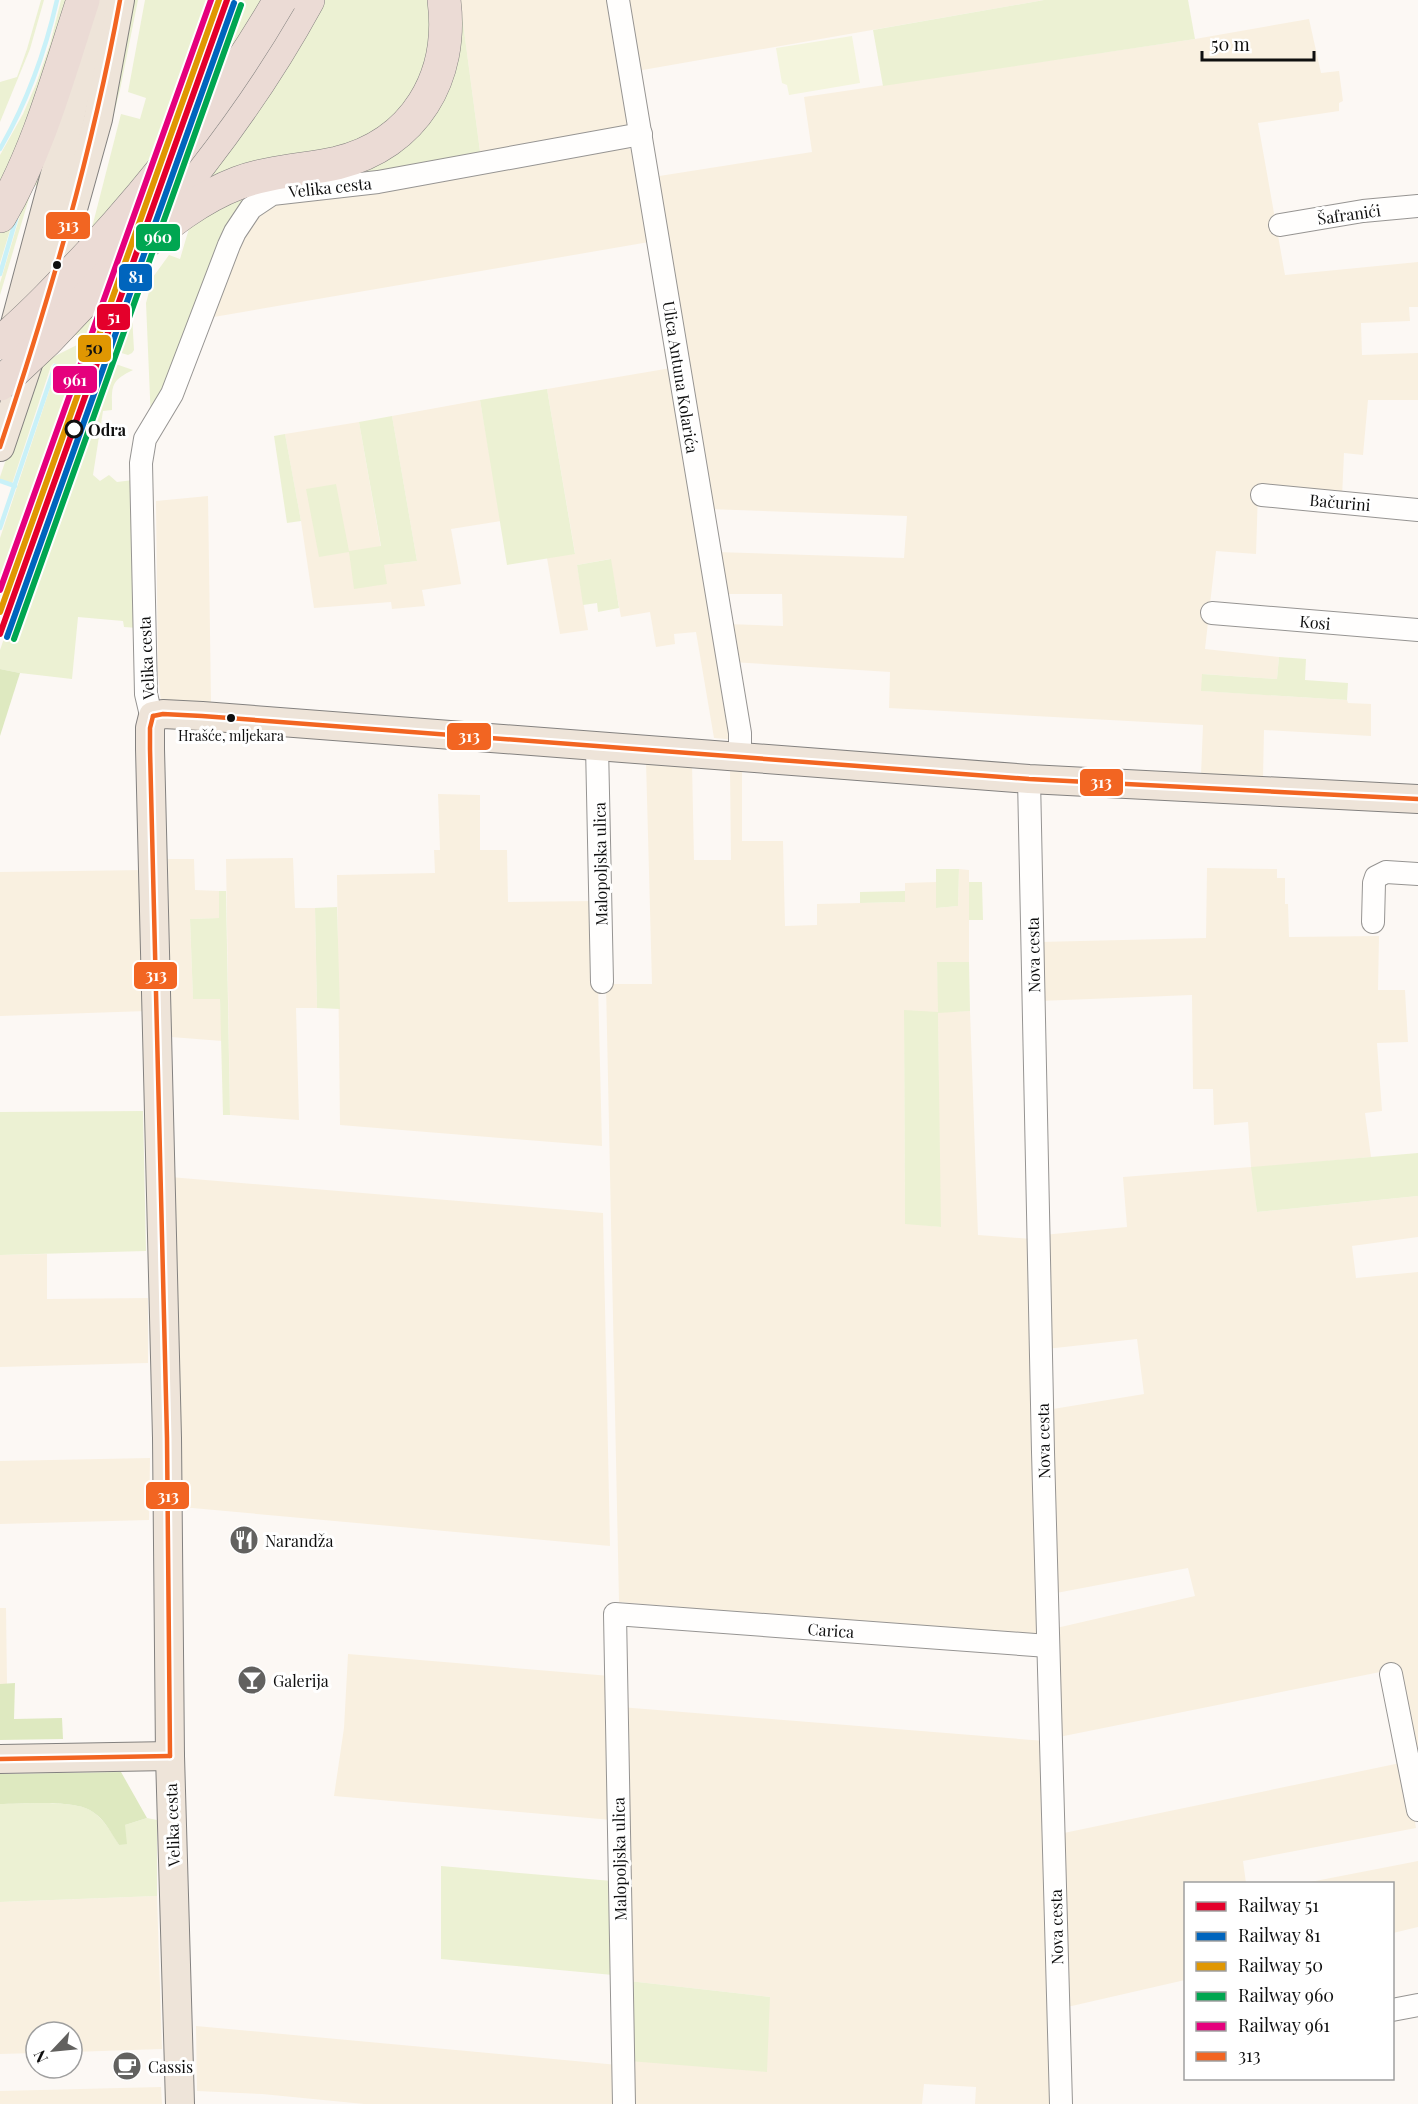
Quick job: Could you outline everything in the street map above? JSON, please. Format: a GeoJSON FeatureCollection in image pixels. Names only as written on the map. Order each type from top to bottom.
{"type":"FeatureCollection","features":[{"type":"Feature","properties":{"kind":"highway"},"geometry":{"type":"LineString","coordinates":[[0,216],[30,155],[49,107],[83,0]]}},
{"type":"Feature","properties":{"kind":"highway"},"geometry":{"type":"LineString","coordinates":[[0,343],[58,288],[158,178],[231,76],[280,0]]}},
{"type":"Feature","properties":{"kind":"highway"},"geometry":{"type":"LineString","coordinates":[[0,384],[47,340],[121,262],[180,190],[235,115],[293,27],[308,0]]}},
{"type":"Feature","properties":{"kind":"highway"},"geometry":{"type":"LineString","coordinates":[[121,262],[177,216],[208,196],[240,182],[357,156],[374,149],[406,126],[428,98],[442,62],[447,21],[444,0]]}},
{"type":"Feature","properties":{"kind":"main road"},"geometry":{"type":"LineString","coordinates":[[0,369],[10,340],[71,114],[94,0]]}},
{"type":"Feature","properties":{"kind":"main road"},"geometry":{"type":"LineString","coordinates":[[0,447],[33,351],[78,196],[98,119],[120,0]]}},
{"type":"Feature","properties":{"kind":"main road"},"geometry":{"type":"LineString","coordinates":[[153,716],[164,714],[202,716],[740,755],[1029,779],[1418,799]]}},
{"type":"Feature","properties":{"kind":"main road","name":"Velika cesta"},"geometry":{"type":"LineString","coordinates":[[153,716],[150,728],[150,749],[167,1438],[170,1756],[180,2104]]}},
{"type":"Feature","properties":{"kind":"main road"},"geometry":{"type":"LineString","coordinates":[[0,1759],[170,1756]]}},
{"type":"Feature","properties":{"kind":"street","name":"Ulica Antuna Kolarića"},"geometry":{"type":"LineString","coordinates":[[618,0],[738,722],[740,755]]}},
{"type":"Feature","properties":{"kind":"street","name":"Velika cesta"},"geometry":{"type":"LineString","coordinates":[[153,716],[146,694],[141,463],[143,445],[176,385],[235,232],[251,208],[272,195],[288,191],[378,182],[640,134]]}},
{"type":"Feature","properties":{"kind":"street","name":"Šafranići"},"geometry":{"type":"LineString","coordinates":[[1280,225],[1363,211],[1418,206]]}},
{"type":"Feature","properties":{"kind":"street","name":"Bačurini"},"geometry":{"type":"LineString","coordinates":[[1262,495],[1418,510]]}},
{"type":"Feature","properties":{"kind":"street","name":"Kosi"},"geometry":{"type":"LineString","coordinates":[[1212,614],[1418,630]]}},
{"type":"Feature","properties":{"kind":"street","name":"Malopoljska ulica"},"geometry":{"type":"LineString","coordinates":[[597,746],[602,982]]}},
{"type":"Feature","properties":{"kind":"street","name":"Nova cesta"},"geometry":{"type":"LineString","coordinates":[[1029,779],[1048,1646],[1061,2104]]}},
{"type":"Feature","properties":{"kind":"street"},"geometry":{"type":"LineString","coordinates":[[1374,922],[1376,877],[1386,872],[1418,874]]}},
{"type":"Feature","properties":{"kind":"street","name":"Malopoljska ulica"},"geometry":{"type":"LineString","coordinates":[[615,1614],[624,2104]]}},
{"type":"Feature","properties":{"kind":"street","name":"Carica"},"geometry":{"type":"LineString","coordinates":[[615,1614],[1048,1646]]}},
{"type":"Feature","properties":{"kind":"street"},"geometry":{"type":"LineString","coordinates":[[1391,1674],[1418,1810]]}},
{"type":"Feature","properties":{"kind":"street"},"geometry":{"type":"LineString","coordinates":[[1394,2010],[1418,2005]]}},
{"type":"Feature","properties":{"kind":"shaded area"},"geometry":{"type":"Polygon","coordinates":[[[460,0],[611,0],[630,123],[608,133],[481,159],[460,0]]]}},
{"type":"Feature","properties":{"kind":"shaded area"},"geometry":{"type":"Polygon","coordinates":[[[626,0],[1044,0],[637,71],[626,0]]]}},
{"type":"Feature","properties":{"kind":"shaded area"},"geometry":{"type":"Polygon","coordinates":[[[1309,19],[1321,73],[1339,71],[1343,101],[1339,103],[1339,111],[1258,123],[1285,275],[1418,262],[1418,307],[1409,307],[1410,321],[1361,323],[1362,355],[1418,353],[1418,400],[1368,400],[1363,455],[1344,453],[1342,498],[1258,492],[1256,554],[1216,551],[1205,649],[1279,657],[1277,679],[1203,674],[1202,691],[1347,700],[1348,703],[1371,704],[1371,736],[1264,730],[1263,778],[1201,775],[1203,725],[889,708],[890,672],[732,662],[727,624],[783,626],[782,594],[722,594],[716,552],[904,558],[907,516],[708,509],[653,177],[812,152],[804,97],[1195,39],[1309,19]]]}},
{"type":"Feature","properties":{"kind":"shaded area"},"geometry":{"type":"Polygon","coordinates":[[[625,146],[633,151],[649,242],[208,318],[238,237],[267,203],[625,146]]]}},
{"type":"Feature","properties":{"kind":"shaded area"},"geometry":{"type":"Polygon","coordinates":[[[671,368],[736,740],[714,738],[696,632],[674,634],[675,644],[656,647],[650,612],[621,617],[610,559],[577,565],[588,630],[560,634],[547,558],[575,553],[547,389],[671,368]]]}},
{"type":"Feature","properties":{"kind":"shaded area"},"geometry":{"type":"Polygon","coordinates":[[[480,400],[501,521],[451,529],[461,584],[422,590],[425,606],[392,609],[391,602],[314,608],[285,434],[359,422],[384,565],[417,561],[392,416],[480,400]]]}},
{"type":"Feature","properties":{"kind":"shaded area"},"geometry":{"type":"Polygon","coordinates":[[[208,496],[211,702],[161,702],[158,674],[156,501],[208,496]]]}},
{"type":"Feature","properties":{"kind":"shaded area"},"geometry":{"type":"Polygon","coordinates":[[[646,761],[692,763],[694,860],[731,860],[730,769],[742,770],[742,841],[783,841],[785,926],[817,925],[817,904],[905,902],[905,883],[936,882],[936,908],[958,906],[959,869],[969,870],[969,962],[937,962],[939,1012],[970,1011],[978,1235],[1032,1239],[1039,1634],[1032,1637],[619,1602],[606,984],[652,984],[646,761]],[[904,1011],[905,1223],[940,1227],[938,1013],[904,1011]]]}},
{"type":"Feature","properties":{"kind":"shaded area"},"geometry":{"type":"Polygon","coordinates":[[[438,794],[480,795],[480,850],[507,850],[508,902],[596,901],[602,1146],[340,1125],[337,875],[435,873],[434,850],[440,850],[438,794]]]}},
{"type":"Feature","properties":{"kind":"shaded area"},"geometry":{"type":"Polygon","coordinates":[[[293,858],[295,908],[315,908],[317,1008],[296,1008],[299,1120],[230,1115],[226,859],[293,858]]]}},
{"type":"Feature","properties":{"kind":"shaded area"},"geometry":{"type":"Polygon","coordinates":[[[168,859],[194,859],[195,890],[219,891],[220,918],[190,919],[193,998],[220,999],[222,1041],[171,1037],[168,859]]]}},
{"type":"Feature","properties":{"kind":"shaded area"},"geometry":{"type":"Polygon","coordinates":[[[1207,868],[1277,869],[1277,878],[1285,878],[1289,937],[1379,936],[1378,990],[1405,990],[1408,1042],[1377,1043],[1382,1111],[1365,1113],[1371,1157],[1252,1168],[1257,1212],[1418,1196],[1418,1237],[1352,1246],[1356,1278],[1418,1272],[1418,1778],[1395,1669],[1054,1738],[1052,1629],[1195,1596],[1188,1568],[1051,1594],[1047,1410],[1144,1394],[1137,1339],[1046,1349],[1043,1235],[1127,1227],[1123,1177],[1251,1167],[1248,1122],[1214,1125],[1213,1089],[1193,1089],[1192,995],[1039,1001],[1039,942],[1206,938],[1207,868]]]}},
{"type":"Feature","properties":{"kind":"shaded area"},"geometry":{"type":"Polygon","coordinates":[[[145,870],[147,1011],[0,1016],[0,872],[145,870]]]}},
{"type":"Feature","properties":{"kind":"shaded area"},"geometry":{"type":"Polygon","coordinates":[[[170,1177],[603,1213],[610,1546],[181,1507],[170,1177]]]}},
{"type":"Feature","properties":{"kind":"shaded area"},"geometry":{"type":"Polygon","coordinates":[[[47,1254],[47,1299],[148,1298],[148,1363],[0,1367],[0,1255],[47,1254]]]}},
{"type":"Feature","properties":{"kind":"shaded area"},"geometry":{"type":"Polygon","coordinates":[[[150,1458],[149,1520],[0,1524],[0,1461],[150,1458]]]}},
{"type":"Feature","properties":{"kind":"shaded area"},"geometry":{"type":"Polygon","coordinates":[[[0,1608],[6,1608],[7,1684],[0,1684],[0,1608]]]}},
{"type":"Feature","properties":{"kind":"shaded area"},"geometry":{"type":"Polygon","coordinates":[[[348,1654],[610,1676],[612,1820],[334,1796],[344,1728],[348,1654]]]}},
{"type":"Feature","properties":{"kind":"shaded area"},"geometry":{"type":"Polygon","coordinates":[[[620,1707],[1045,1741],[1055,2104],[975,2104],[976,2087],[924,2084],[922,2104],[629,2104],[629,2061],[770,1997],[629,1981],[620,1707]]]}},
{"type":"Feature","properties":{"kind":"shaded area"},"geometry":{"type":"Polygon","coordinates":[[[1405,1762],[1416,1828],[1243,1861],[1246,1882],[1184,1882],[1184,1980],[1063,2008],[1059,1834],[1405,1762]]]}},
{"type":"Feature","properties":{"kind":"shaded area"},"geometry":{"type":"Polygon","coordinates":[[[1418,1861],[1418,1927],[1394,1933],[1394,1882],[1310,1882],[1418,1861]]]}},
{"type":"Feature","properties":{"kind":"shaded area"},"geometry":{"type":"Polygon","coordinates":[[[157,1896],[162,2049],[84,2052],[84,2020],[24,2020],[24,2053],[0,2054],[0,1902],[157,1896]]]}},
{"type":"Feature","properties":{"kind":"shaded area"},"geometry":{"type":"Polygon","coordinates":[[[196,2026],[618,2065],[619,2104],[364,2104],[262,2094],[197,2091],[196,2026]]]}},
{"type":"Feature","properties":{"kind":"shaded area"},"geometry":{"type":"Polygon","coordinates":[[[161,2087],[162,2104],[0,2104],[0,2091],[161,2087]]]}},
{"type":"Feature","properties":{"kind":"green space"},"geometry":{"type":"Polygon","coordinates":[[[41,0],[44,0],[30,49],[0,122],[0,82],[17,77],[41,0]]]}},
{"type":"Feature","properties":{"kind":"green space"},"geometry":{"type":"Polygon","coordinates":[[[61,0],[69,0],[65,16],[0,189],[0,155],[23,114],[36,84],[50,44],[61,0]]]}},
{"type":"Feature","properties":{"kind":"green space"},"geometry":{"type":"Polygon","coordinates":[[[130,0],[138,0],[120,90],[107,140],[109,108],[130,0]]]}},
{"type":"Feature","properties":{"kind":"green space"},"geometry":{"type":"Polygon","coordinates":[[[145,0],[211,0],[97,344],[89,341],[90,336],[83,334],[82,337],[73,334],[87,247],[121,114],[140,119],[146,98],[128,92],[145,0]]]}},
{"type":"Feature","properties":{"kind":"green space"},"geometry":{"type":"Polygon","coordinates":[[[232,0],[460,0],[481,159],[259,194],[151,421],[146,303],[153,277],[169,255],[180,259],[190,225],[155,215],[232,0]]]}},
{"type":"Feature","properties":{"kind":"green space"},"geometry":{"type":"Polygon","coordinates":[[[1044,0],[1188,0],[1195,39],[883,86],[873,30],[1044,0]]]}},
{"type":"Feature","properties":{"kind":"green space"},"geometry":{"type":"Polygon","coordinates":[[[852,36],[860,83],[789,95],[787,85],[782,83],[776,48],[852,36]]]}},
{"type":"Feature","properties":{"kind":"green space"},"geometry":{"type":"Polygon","coordinates":[[[57,110],[37,186],[33,185],[0,295],[0,283],[21,212],[16,211],[0,263],[0,230],[57,110]]]}},
{"type":"Feature","properties":{"kind":"green space"},"geometry":{"type":"Polygon","coordinates":[[[131,278],[136,295],[132,315],[134,350],[128,355],[118,352],[120,347],[113,345],[111,349],[107,347],[131,278]]]}},
{"type":"Feature","properties":{"kind":"green space"},"geometry":{"type":"Polygon","coordinates":[[[79,344],[94,350],[0,615],[0,538],[57,367],[54,363],[51,366],[12,484],[0,477],[35,373],[47,360],[79,344]]]}},
{"type":"Feature","properties":{"kind":"green space"},"geometry":{"type":"Polygon","coordinates":[[[107,361],[133,370],[116,381],[112,410],[103,411],[93,475],[100,481],[109,475],[117,482],[133,480],[138,628],[124,627],[123,621],[78,617],[72,679],[0,669],[0,650],[45,520],[49,521],[90,407],[94,408],[98,398],[94,395],[107,361]]]}},
{"type":"Feature","properties":{"kind":"green space"},"geometry":{"type":"Polygon","coordinates":[[[547,389],[575,554],[507,565],[480,400],[547,389]]]}},
{"type":"Feature","properties":{"kind":"green space"},"geometry":{"type":"Polygon","coordinates":[[[392,416],[417,561],[384,565],[387,584],[354,589],[349,552],[319,557],[306,489],[336,484],[349,551],[381,546],[359,422],[392,416]]]}},
{"type":"Feature","properties":{"kind":"green space"},"geometry":{"type":"Polygon","coordinates":[[[285,434],[301,521],[287,523],[274,436],[285,434]]]}},
{"type":"Feature","properties":{"kind":"green space"},"geometry":{"type":"Polygon","coordinates":[[[611,559],[619,608],[598,612],[597,603],[583,605],[577,565],[611,559]]]}},
{"type":"Feature","properties":{"kind":"green space"},"geometry":{"type":"Polygon","coordinates":[[[1279,657],[1306,659],[1305,680],[1348,683],[1347,700],[1201,691],[1202,674],[1277,679],[1279,657]]]}},
{"type":"Feature","properties":{"kind":"green space"},"geometry":{"type":"Polygon","coordinates":[[[0,669],[20,673],[0,736],[0,669]]]}},
{"type":"Feature","properties":{"kind":"green space"},"geometry":{"type":"Polygon","coordinates":[[[936,869],[959,869],[958,906],[936,908],[936,869]]]}},
{"type":"Feature","properties":{"kind":"green space"},"geometry":{"type":"Polygon","coordinates":[[[969,882],[982,882],[983,920],[969,920],[969,882]]]}},
{"type":"Feature","properties":{"kind":"green space"},"geometry":{"type":"Polygon","coordinates":[[[219,891],[226,891],[230,1115],[223,1115],[220,999],[193,999],[190,919],[219,918],[219,891]]]}},
{"type":"Feature","properties":{"kind":"green space"},"geometry":{"type":"Polygon","coordinates":[[[905,891],[905,902],[860,903],[860,892],[905,891]]]}},
{"type":"Feature","properties":{"kind":"green space"},"geometry":{"type":"Polygon","coordinates":[[[337,907],[340,1009],[317,1008],[315,908],[337,907]]]}},
{"type":"Feature","properties":{"kind":"green space"},"geometry":{"type":"Polygon","coordinates":[[[937,962],[969,962],[970,1011],[938,1013],[941,1227],[905,1224],[904,1010],[938,1012],[937,962]]]}},
{"type":"Feature","properties":{"kind":"green space"},"geometry":{"type":"Polygon","coordinates":[[[143,1111],[146,1251],[0,1255],[0,1112],[143,1111]]]}},
{"type":"Feature","properties":{"kind":"green space"},"geometry":{"type":"Polygon","coordinates":[[[1418,1153],[1418,1196],[1257,1212],[1251,1167],[1418,1153]]]}},
{"type":"Feature","properties":{"kind":"green space"},"geometry":{"type":"Polygon","coordinates":[[[15,1683],[14,1719],[62,1718],[63,1739],[0,1740],[0,1684],[15,1683]]]}},
{"type":"Feature","properties":{"kind":"green space"},"geometry":{"type":"Polygon","coordinates":[[[121,1772],[147,1818],[125,1825],[127,1844],[119,1845],[101,1819],[85,1808],[48,1803],[0,1804],[0,1774],[121,1772]]]}},
{"type":"Feature","properties":{"kind":"green space"},"geometry":{"type":"Polygon","coordinates":[[[48,1803],[85,1808],[101,1819],[119,1845],[125,1825],[147,1818],[157,1820],[157,1896],[0,1902],[0,1804],[48,1803]]]}},
{"type":"Feature","properties":{"kind":"green space"},"geometry":{"type":"Polygon","coordinates":[[[441,1866],[612,1881],[613,1975],[441,1959],[441,1866]]]}},
{"type":"Feature","properties":{"kind":"green space"},"geometry":{"type":"Polygon","coordinates":[[[629,1981],[770,1997],[767,2072],[629,2061],[629,1981]]]}},
{"type":"Feature","properties":{"kind":"waterway"},"geometry":{"type":"LineString","coordinates":[[0,149],[19,113],[34,77],[57,0]]}},
{"type":"Feature","properties":{"kind":"waterway"},"geometry":{"type":"LineString","coordinates":[[0,274],[16,219]]}},
{"type":"Feature","properties":{"kind":"waterway"},"geometry":{"type":"LineString","coordinates":[[0,528],[55,366]]}},
{"type":"Feature","properties":{"kind":"waterway"},"geometry":{"type":"LineString","coordinates":[[0,481],[15,486]]}},
{"type":"Feature","properties":{"kind":"rail line","name":"961"},"geometry":{"type":"LineString","coordinates":[[0,590],[211,0]]}},
{"type":"Feature","properties":{"kind":"rail line","name":"50"},"geometry":{"type":"LineString","coordinates":[[0,612],[219,0]]}},
{"type":"Feature","properties":{"kind":"rail line","name":"51"},"geometry":{"type":"LineString","coordinates":[[0,634],[227,0]]}},
{"type":"Feature","properties":{"kind":"rail line","name":"81"},"geometry":{"type":"LineString","coordinates":[[7,637],[234,3]]}},
{"type":"Feature","properties":{"kind":"rail line","name":"960"},"geometry":{"type":"LineString","coordinates":[[14,639],[241,5]]}},
{"type":"Feature","properties":{"kind":"transit line","name":"313"},"geometry":{"type":"LineString","coordinates":[[0,447],[68,226],[96,114],[120,0]]}},
{"type":"Feature","properties":{"kind":"transit line","name":"313"},"geometry":{"type":"LineString","coordinates":[[153,716],[163,714],[202,716],[1029,779],[1418,799]]}},
{"type":"Feature","properties":{"kind":"transit line","name":"313"},"geometry":{"type":"LineString","coordinates":[[153,716],[150,728],[150,749],[167,1438],[170,1756]]}},
{"type":"Feature","properties":{"kind":"transit line","name":"313"},"geometry":{"type":"LineString","coordinates":[[0,1759],[170,1756]]}},
{"type":"Feature","properties":{"kind":"place","name":"Odra"},"geometry":{"type":"Point","coordinates":[74,429]}},
{"type":"Feature","properties":{"kind":"place","name":"Hrašće, mljekara"},"geometry":{"type":"Point","coordinates":[231,718]}},
{"type":"Feature","properties":{"kind":"place","name":"Narandža"},"geometry":{"type":"Point","coordinates":[244,1540]}},
{"type":"Feature","properties":{"kind":"place","name":"Galerija"},"geometry":{"type":"Point","coordinates":[252,1680]}},
{"type":"Feature","properties":{"kind":"place","name":"Cassis"},"geometry":{"type":"Point","coordinates":[127,2066]}}]}
